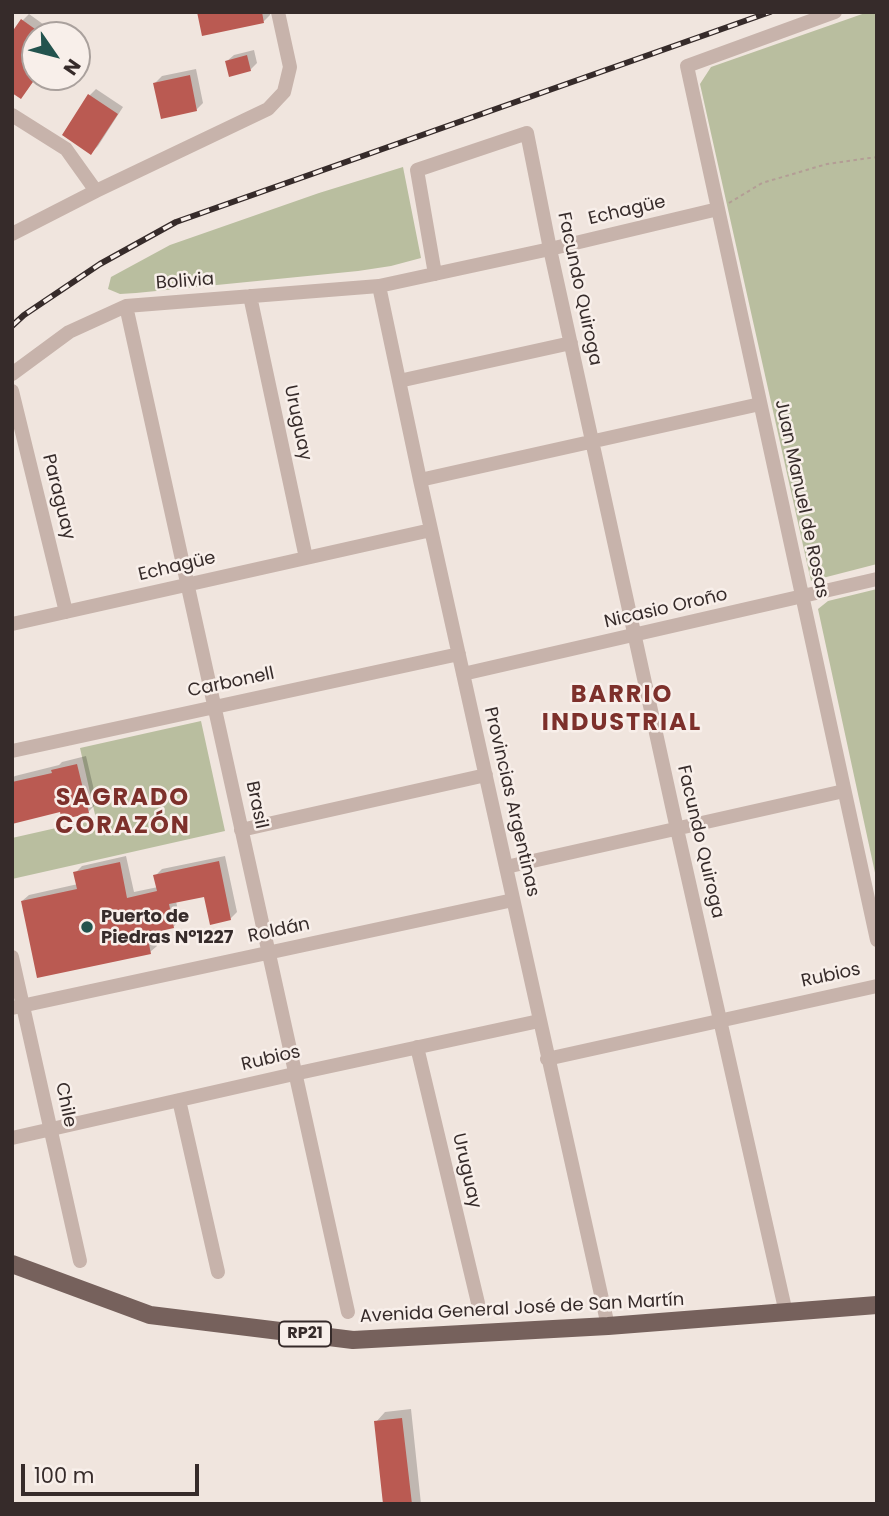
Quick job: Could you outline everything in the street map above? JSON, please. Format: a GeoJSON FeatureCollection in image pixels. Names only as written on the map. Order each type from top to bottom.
{"type":"FeatureCollection","features":[{"type":"Feature","properties":{"kind":"main road","name":"Avenida General José de San Martín"},"geometry":{"type":"LineString","coordinates":[[12,1264],[150,1315],[353,1340],[608,1326],[877,1305]]}},
{"type":"Feature","properties":{"kind":"street"},"geometry":{"type":"LineString","coordinates":[[12,234],[268,109],[284,92],[290,67],[278,12]]}},
{"type":"Feature","properties":{"kind":"street","name":"Juan Manuel de Rosas"},"geometry":{"type":"LineString","coordinates":[[835,12],[687,66],[877,940]]}},
{"type":"Feature","properties":{"kind":"street"},"geometry":{"type":"LineString","coordinates":[[12,115],[65,149],[96,191]]}},
{"type":"Feature","properties":{"kind":"street","name":"Facundo Quiroga"},"geometry":{"type":"LineString","coordinates":[[435,274],[417,170],[527,133],[677,829],[786,1313]]}},
{"type":"Feature","properties":{"kind":"street","name":"Echagüe"},"geometry":{"type":"LineString","coordinates":[[379,286],[718,209]]}},
{"type":"Feature","properties":{"kind":"street","name":"Bolivia"},"geometry":{"type":"LineString","coordinates":[[12,374],[69,332],[126,306],[379,286]]}},
{"type":"Feature","properties":{"kind":"street","name":"Provincias Argentinas"},"geometry":{"type":"LineString","coordinates":[[379,286],[547,1059],[608,1326]]}},
{"type":"Feature","properties":{"kind":"street","name":"Uruguay"},"geometry":{"type":"LineString","coordinates":[[250,296],[306,558]]}},
{"type":"Feature","properties":{"kind":"street","name":"Brasil"},"geometry":{"type":"LineString","coordinates":[[126,306],[348,1312]]}},
{"type":"Feature","properties":{"kind":"street"},"geometry":{"type":"LineString","coordinates":[[399,381],[571,343]]}},
{"type":"Feature","properties":{"kind":"street","name":"Paraguay"},"geometry":{"type":"LineString","coordinates":[[12,391],[66,612]]}},
{"type":"Feature","properties":{"kind":"street"},"geometry":{"type":"LineString","coordinates":[[420,480],[760,404]]}},
{"type":"Feature","properties":{"kind":"street","name":"Echagüe"},"geometry":{"type":"LineString","coordinates":[[12,624],[431,530]]}},
{"type":"Feature","properties":{"kind":"street","name":"Nicasio Oroño"},"geometry":{"type":"LineString","coordinates":[[463,674],[877,579]]}},
{"type":"Feature","properties":{"kind":"street","name":"Carbonell"},"geometry":{"type":"LineString","coordinates":[[12,751],[459,654]]}},
{"type":"Feature","properties":{"kind":"street"},"geometry":{"type":"LineString","coordinates":[[241,830],[486,775]]}},
{"type":"Feature","properties":{"kind":"street"},"geometry":{"type":"LineString","coordinates":[[506,867],[844,791]]}},
{"type":"Feature","properties":{"kind":"street","name":"Roldán"},"geometry":{"type":"LineString","coordinates":[[18,1007],[513,900]]}},
{"type":"Feature","properties":{"kind":"street","name":"Chile"},"geometry":{"type":"LineString","coordinates":[[12,957],[18,1007],[51,1129],[80,1261]]}},
{"type":"Feature","properties":{"kind":"street","name":"Rubios"},"geometry":{"type":"LineString","coordinates":[[547,1059],[877,986]]}},
{"type":"Feature","properties":{"kind":"street","name":"Rubios"},"geometry":{"type":"LineString","coordinates":[[12,1138],[540,1021]]}},
{"type":"Feature","properties":{"kind":"street","name":"Uruguay"},"geometry":{"type":"LineString","coordinates":[[417,1047],[478,1303]]}},
{"type":"Feature","properties":{"kind":"street"},"geometry":{"type":"LineString","coordinates":[[179,1100],[218,1272]]}},
{"type":"Feature","properties":{"kind":"path"},"geometry":{"type":"LineString","coordinates":[[718,209],[762,183],[827,164],[877,157]]}},
{"type":"Feature","properties":{"kind":"green space"},"geometry":{"type":"Polygon","coordinates":[[[868,12],[877,12],[877,564],[811,581],[700,84],[711,67],[868,12]]]}},
{"type":"Feature","properties":{"kind":"green space"},"geometry":{"type":"Polygon","coordinates":[[[403,167],[421,258],[358,271],[136,293],[120,294],[108,289],[111,277],[170,245],[403,167]]]}},
{"type":"Feature","properties":{"kind":"green space"},"geometry":{"type":"Polygon","coordinates":[[[877,589],[877,882],[818,609],[828,601],[877,589]]]}},
{"type":"Feature","properties":{"kind":"green space"},"geometry":{"type":"Polygon","coordinates":[[[201,721],[225,831],[12,879],[12,838],[96,819],[80,748],[201,721]]]}},
{"type":"Feature","properties":{"kind":"building"},"geometry":{"type":"Polygon","coordinates":[[[197,12],[262,12],[264,23],[202,36],[197,12]]]}},
{"type":"Feature","properties":{"kind":"building"},"geometry":{"type":"Polygon","coordinates":[[[21,19],[24,21],[21,21],[21,91],[27,91],[21,99],[12,93],[12,32],[21,19]]]}},
{"type":"Feature","properties":{"kind":"building"},"geometry":{"type":"Polygon","coordinates":[[[247,55],[251,71],[229,77],[225,61],[247,55]]]}},
{"type":"Feature","properties":{"kind":"building"},"geometry":{"type":"Polygon","coordinates":[[[190,75],[197,111],[161,119],[153,83],[190,75]]]}},
{"type":"Feature","properties":{"kind":"building"},"geometry":{"type":"Polygon","coordinates":[[[88,94],[118,114],[91,155],[62,135],[88,94]]]}},
{"type":"Feature","properties":{"kind":"building"},"geometry":{"type":"Polygon","coordinates":[[[77,764],[89,813],[62,820],[60,812],[12,824],[12,782],[77,764]]]}},
{"type":"Feature","properties":{"kind":"building","name":"Puerto de Piedras Nº1227"},"geometry":{"type":"Polygon","coordinates":[[[219,861],[231,920],[210,925],[204,897],[169,904],[174,928],[147,934],[151,954],[37,978],[21,901],[77,889],[73,872],[120,862],[127,898],[157,891],[153,875],[219,861]]]}},
{"type":"Feature","properties":{"kind":"building"},"geometry":{"type":"Polygon","coordinates":[[[402,1418],[412,1504],[383,1504],[374,1421],[402,1418]]]}},
{"type":"Feature","properties":{"kind":"railway"},"geometry":{"type":"LineString","coordinates":[[12,326],[100,264],[176,222],[770,12]]}},
{"type":"Feature","properties":{"kind":"place","name":"Puerto de Piedras Nº1227"},"geometry":{"type":"Point","coordinates":[87,927]}},
{"type":"Feature","properties":{"kind":"district","name":"BARRIO INDUSTRIAL"},"geometry":{"type":"Point","coordinates":[622,710]}},
{"type":"Feature","properties":{"kind":"district","name":"SAGRADO CORAZÓN"},"geometry":{"type":"Point","coordinates":[123,813]}}]}
